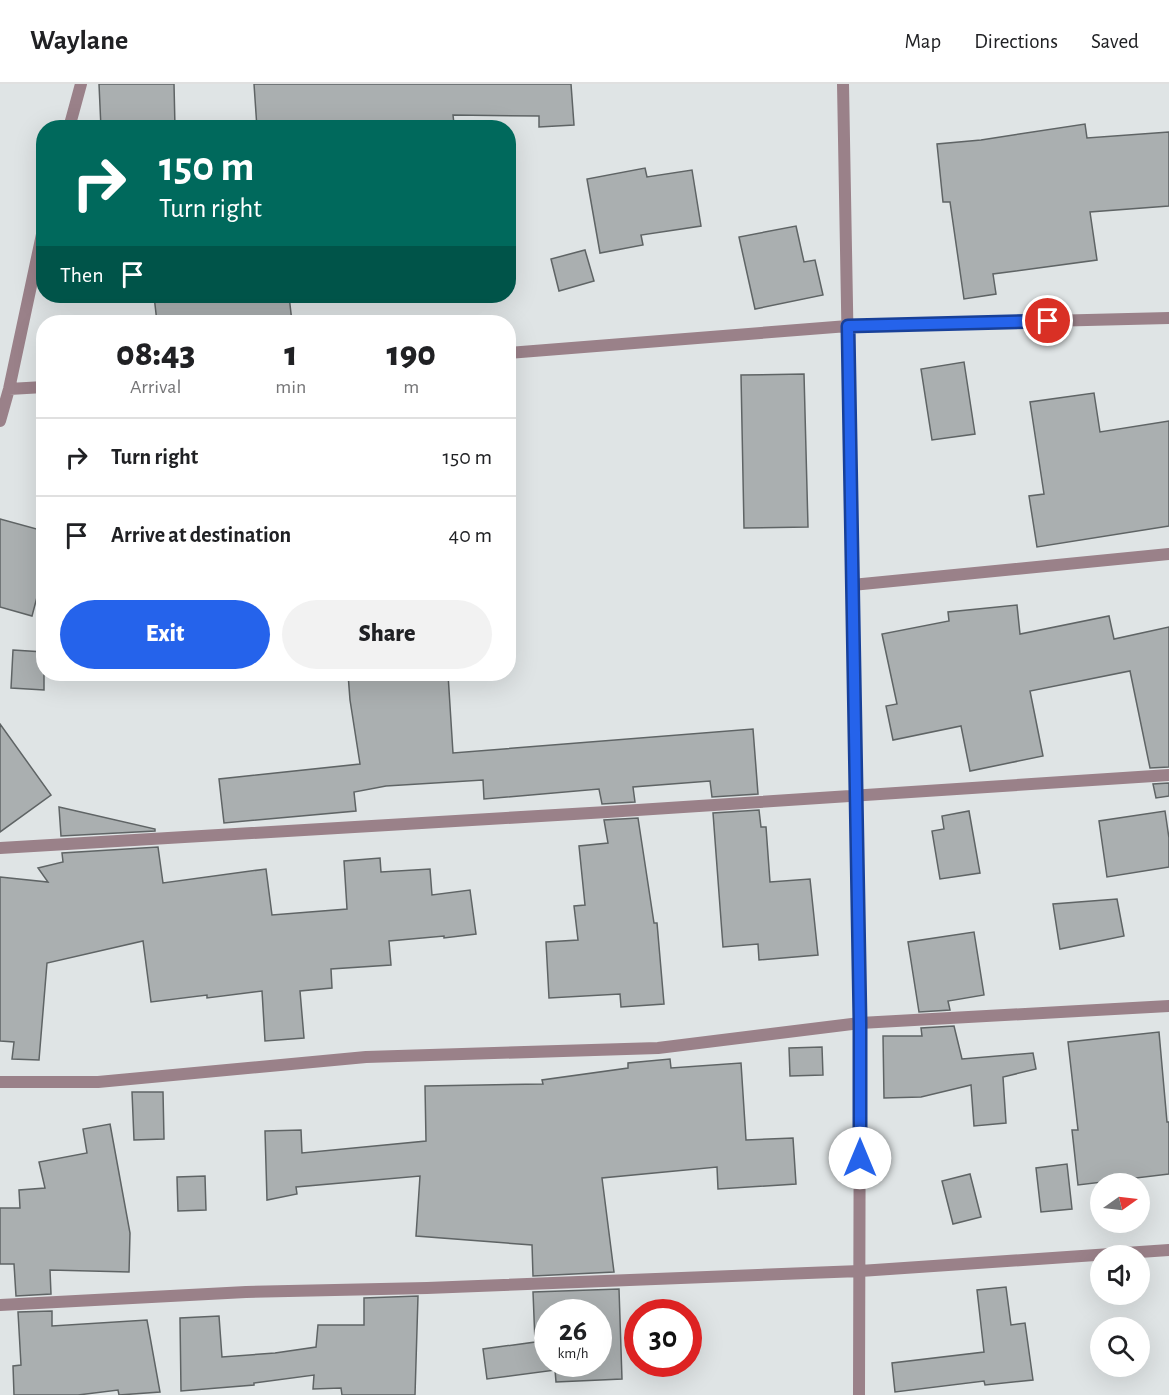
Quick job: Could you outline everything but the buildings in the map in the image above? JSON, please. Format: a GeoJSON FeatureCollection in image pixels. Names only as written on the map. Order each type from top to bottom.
{"type":"FeatureCollection","features":[{"type":"Feature","properties":{"kind":"street"},"geometry":{"type":"LineString","coordinates":[[71,120],[81,84]]}},
{"type":"Feature","properties":{"kind":"street"},"geometry":{"type":"LineString","coordinates":[[843,84],[860,1023],[859,1395]]}},
{"type":"Feature","properties":{"kind":"street"},"geometry":{"type":"LineString","coordinates":[[0,421],[36,262]]}},
{"type":"Feature","properties":{"kind":"street"},"geometry":{"type":"LineString","coordinates":[[516,352],[848,326],[1169,318]]}},
{"type":"Feature","properties":{"kind":"street"},"geometry":{"type":"LineString","coordinates":[[9,389],[36,387]]}},
{"type":"Feature","properties":{"kind":"street"},"geometry":{"type":"LineString","coordinates":[[852,585],[1169,554]]}},
{"type":"Feature","properties":{"kind":"street"},"geometry":{"type":"LineString","coordinates":[[0,848],[572,815],[1169,775]]}},
{"type":"Feature","properties":{"kind":"street"},"geometry":{"type":"LineString","coordinates":[[0,1082],[98,1082],[366,1057],[658,1048],[860,1023],[1169,1006]]}},
{"type":"Feature","properties":{"kind":"street"},"geometry":{"type":"LineString","coordinates":[[0,1305],[246,1293],[860,1270],[1169,1250]]}},
{"type":"Feature","properties":{"kind":"route"},"geometry":{"type":"LineString","coordinates":[[860,1158],[860,1023],[848,326],[1048,321]]}}]}
